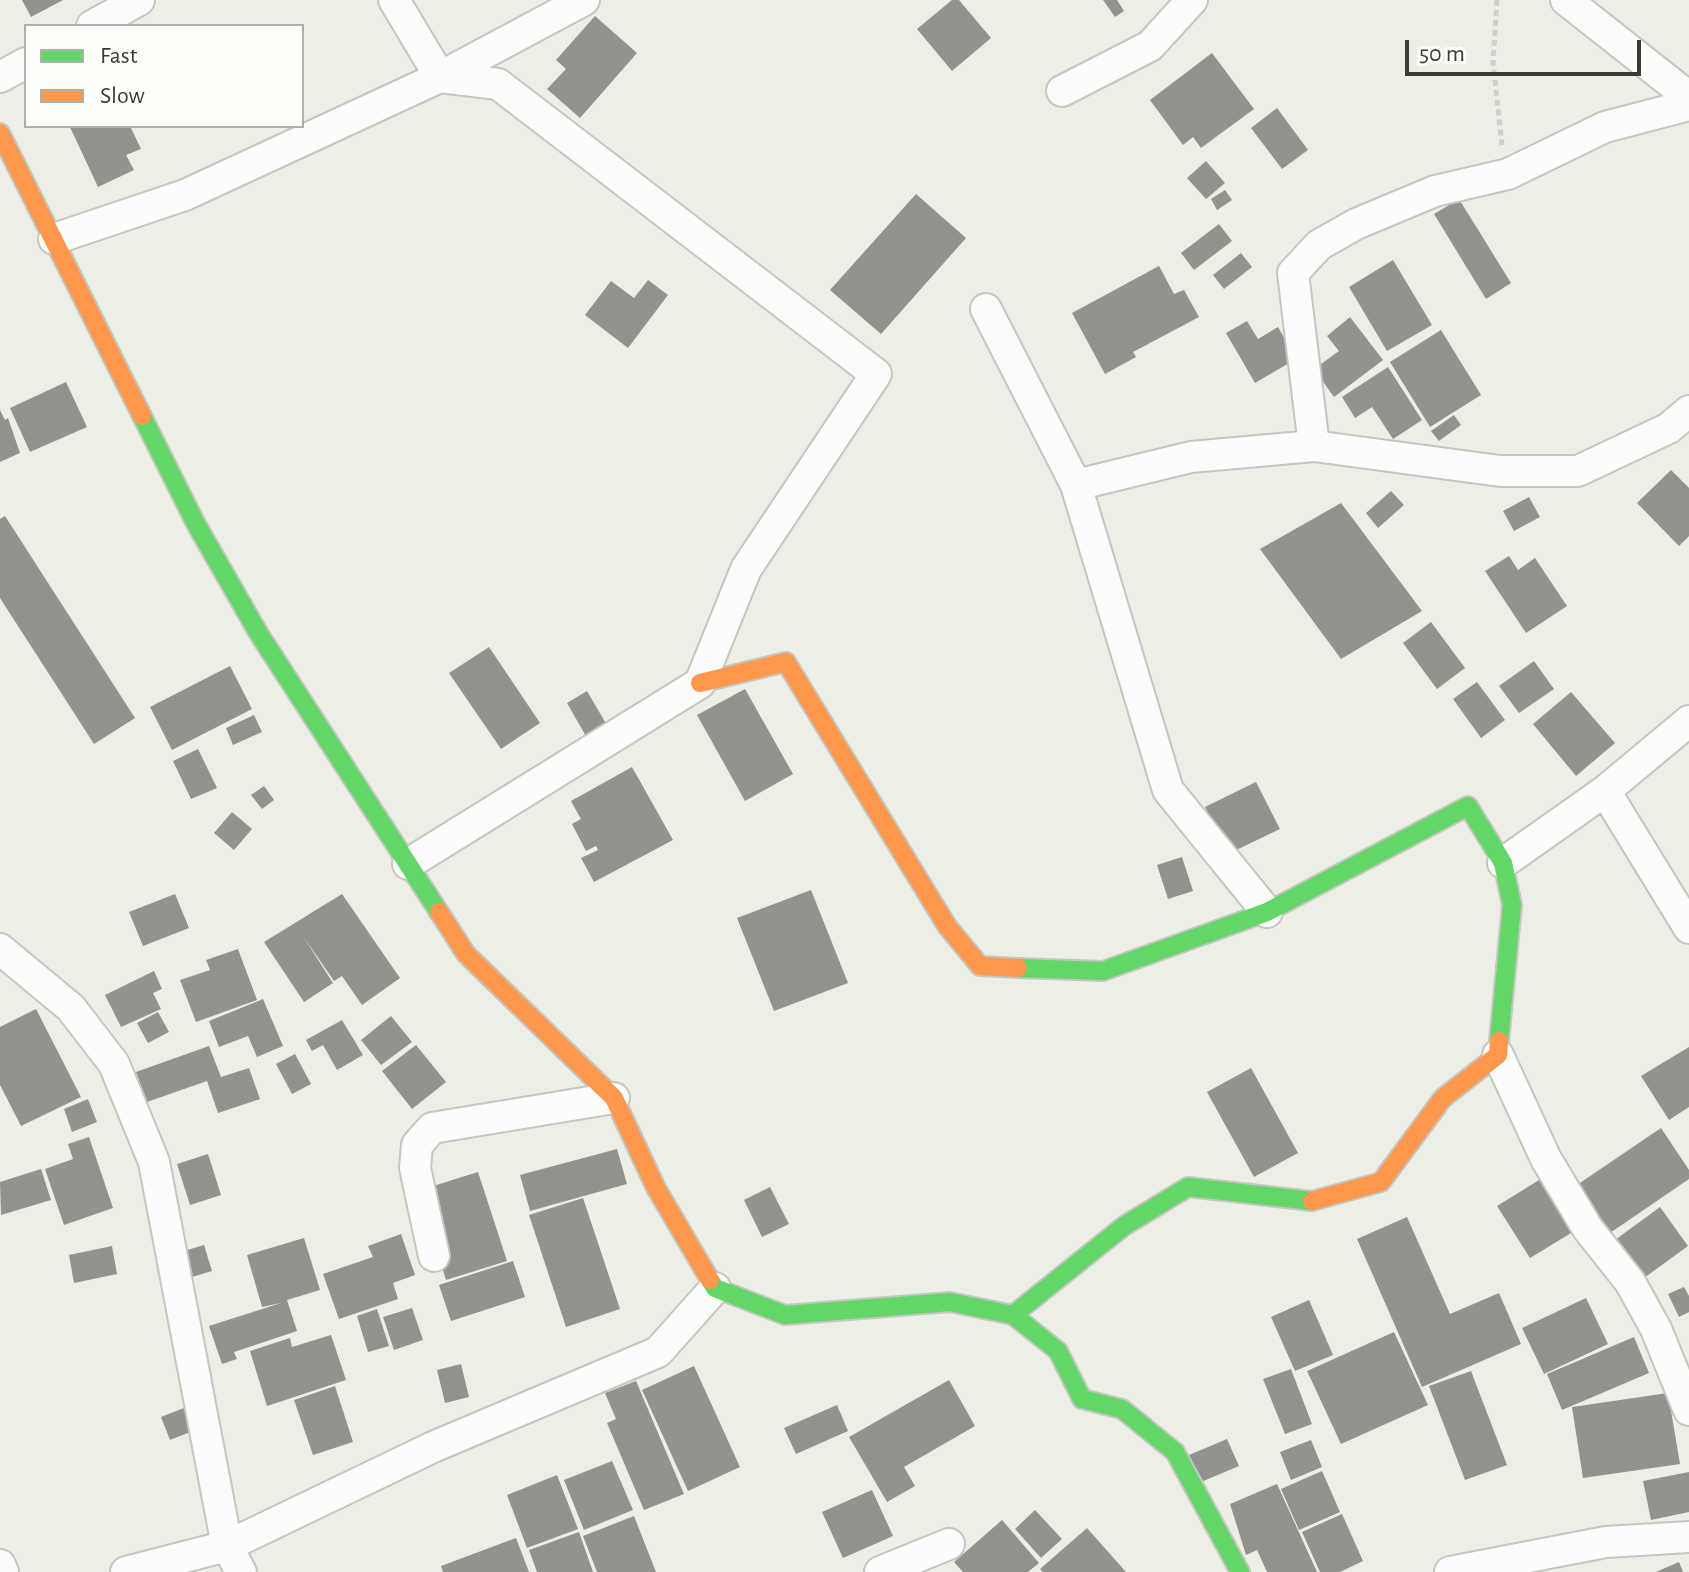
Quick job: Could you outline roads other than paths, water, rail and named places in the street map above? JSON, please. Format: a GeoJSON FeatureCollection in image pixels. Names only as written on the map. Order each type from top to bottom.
{"type":"FeatureCollection","features":[{"type":"Feature","properties":{"kind":"street"},"geometry":{"type":"LineString","coordinates":[[96,24],[139,0]]}},
{"type":"Feature","properties":{"kind":"street"},"geometry":{"type":"LineString","coordinates":[[394,0],[440,77]]}},
{"type":"Feature","properties":{"kind":"street"},"geometry":{"type":"LineString","coordinates":[[54,239],[185,195],[440,77],[584,0]]}},
{"type":"Feature","properties":{"kind":"street"},"geometry":{"type":"LineString","coordinates":[[1062,91],[1150,46],[1192,0]]}},
{"type":"Feature","properties":{"kind":"street"},"geometry":{"type":"LineString","coordinates":[[1566,0],[1689,97]]}},
{"type":"Feature","properties":{"kind":"street"},"geometry":{"type":"LineString","coordinates":[[0,77],[24,64]]}},
{"type":"Feature","properties":{"kind":"street"},"geometry":{"type":"LineString","coordinates":[[440,77],[498,84],[876,374],[746,569],[700,683]]}},
{"type":"Feature","properties":{"kind":"street"},"geometry":{"type":"LineString","coordinates":[[1314,446],[1293,273],[1319,245],[1356,224],[1435,191],[1508,174],[1605,127],[1689,105]]}},
{"type":"Feature","properties":{"kind":"street"},"geometry":{"type":"LineString","coordinates":[[0,133],[196,524],[259,634],[370,811],[466,954],[614,1098],[656,1188],[715,1288],[785,1315],[950,1302],[1013,1315],[1058,1351],[1082,1399],[1122,1409],[1175,1452],[1240,1572]]}},
{"type":"Feature","properties":{"kind":"street"},"geometry":{"type":"LineString","coordinates":[[986,309],[1076,485],[1168,790],[1267,912]]}},
{"type":"Feature","properties":{"kind":"street"},"geometry":{"type":"LineString","coordinates":[[1076,485],[1191,457],[1314,446],[1500,471],[1578,471],[1669,428],[1689,411]]}},
{"type":"Feature","properties":{"kind":"street"},"geometry":{"type":"LineString","coordinates":[[408,864],[700,683],[786,662],[947,926],[980,966],[1103,971],[1267,912],[1468,806],[1503,863],[1512,905],[1498,1055],[1546,1159],[1588,1229],[1630,1282],[1656,1329],[1689,1410]]}},
{"type":"Feature","properties":{"kind":"street"},"geometry":{"type":"LineString","coordinates":[[1503,863],[1605,791],[1689,721]]}},
{"type":"Feature","properties":{"kind":"street"},"geometry":{"type":"LineString","coordinates":[[1605,791],[1689,928]]}},
{"type":"Feature","properties":{"kind":"street"},"geometry":{"type":"LineString","coordinates":[[0,949],[71,1008],[114,1064],[154,1162],[234,1559]]}},
{"type":"Feature","properties":{"kind":"street"},"geometry":{"type":"LineString","coordinates":[[1013,1315],[1124,1226],[1188,1187],[1316,1201],[1381,1182],[1443,1098],[1498,1055]]}},
{"type":"Feature","properties":{"kind":"street"},"geometry":{"type":"LineString","coordinates":[[434,1256],[415,1168],[417,1145],[432,1128],[614,1098]]}},
{"type":"Feature","properties":{"kind":"street"},"geometry":{"type":"LineString","coordinates":[[126,1572],[234,1559],[433,1447],[658,1352],[715,1288]]}},
{"type":"Feature","properties":{"kind":"street"},"geometry":{"type":"LineString","coordinates":[[1450,1572],[1606,1542],[1689,1537]]}},
{"type":"Feature","properties":{"kind":"street"},"geometry":{"type":"LineString","coordinates":[[880,1572],[949,1544]]}},
{"type":"Feature","properties":{"kind":"street"},"geometry":{"type":"LineString","coordinates":[[0,1565],[3,1572]]}}]}
